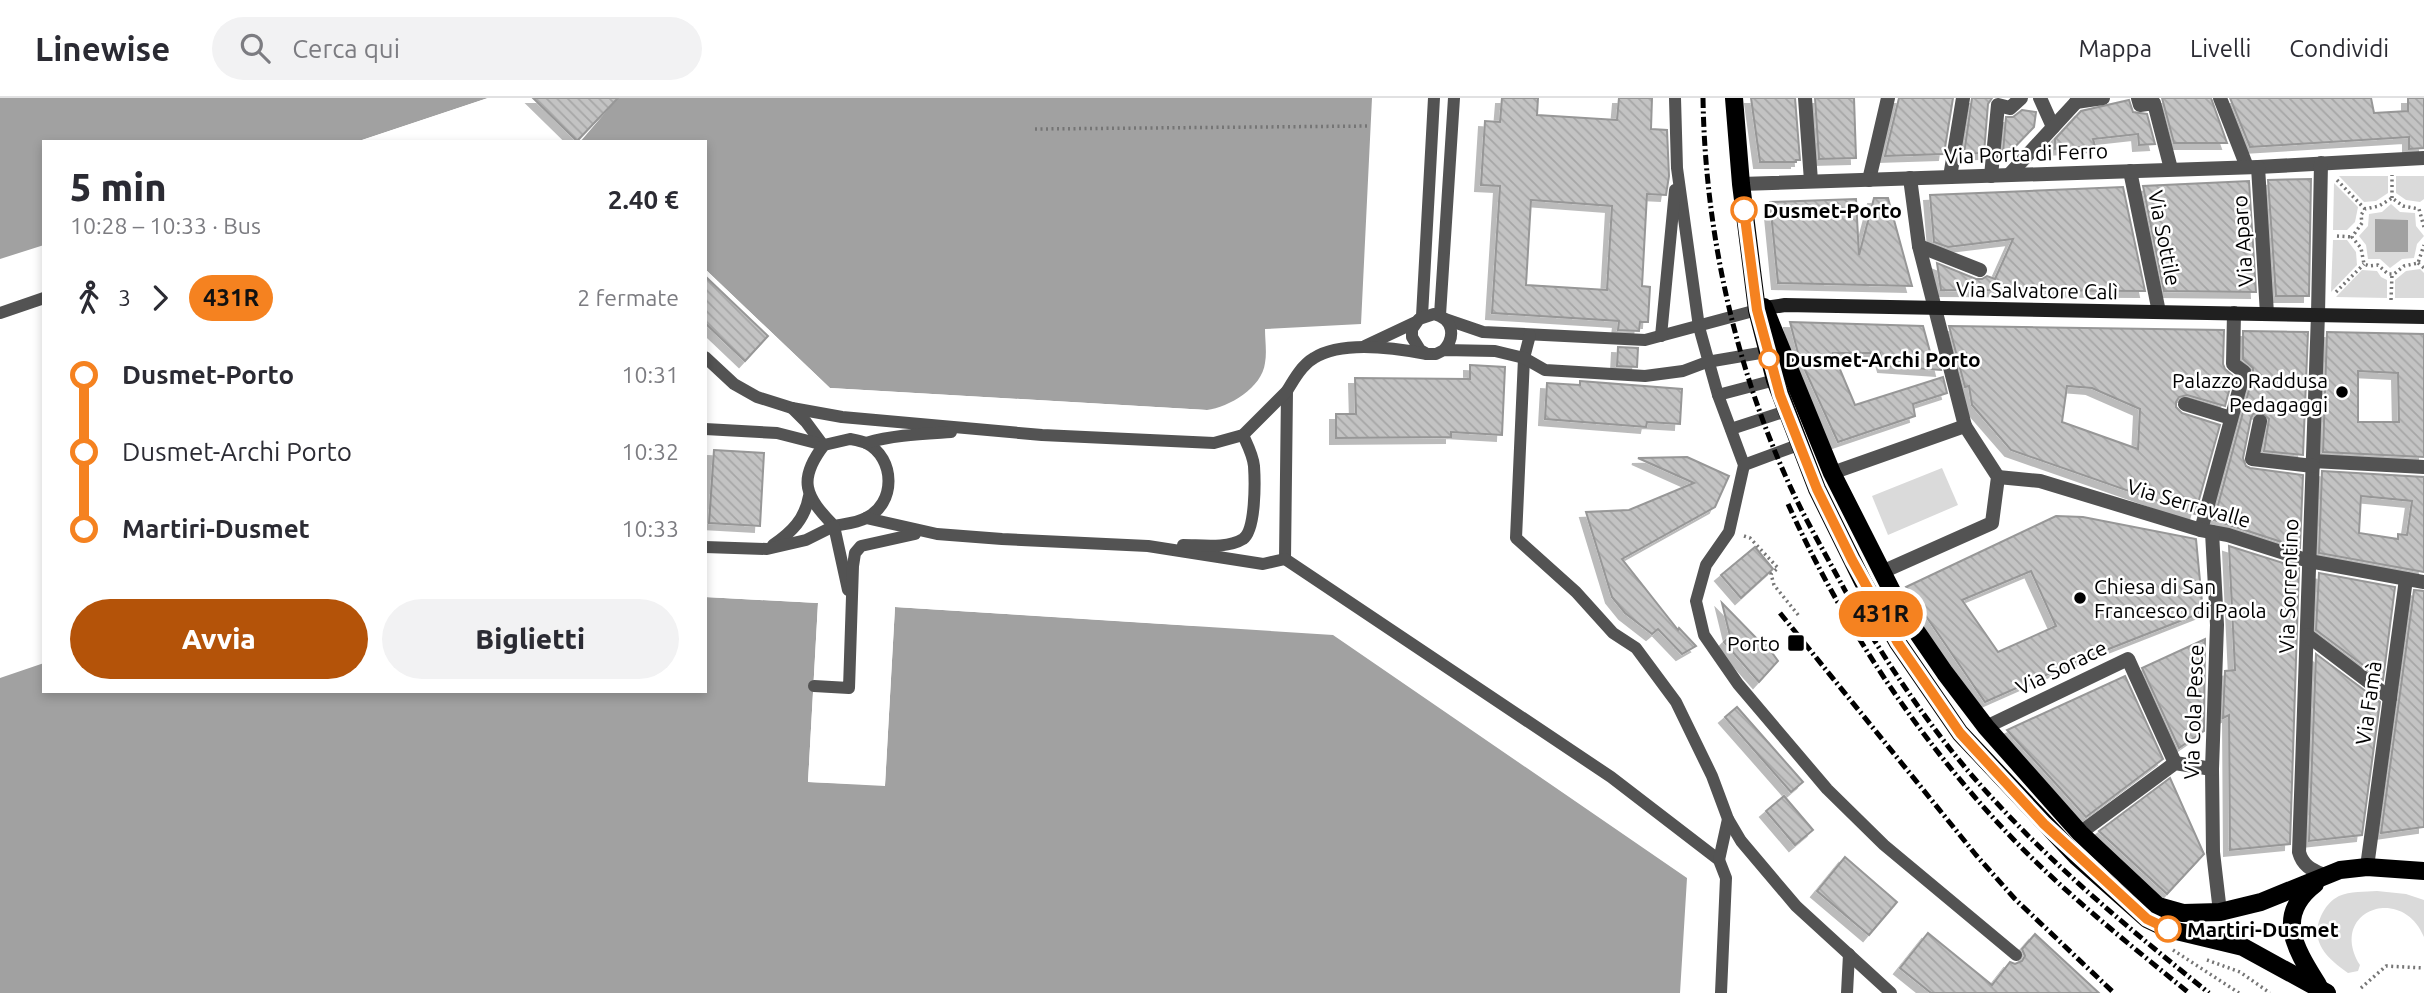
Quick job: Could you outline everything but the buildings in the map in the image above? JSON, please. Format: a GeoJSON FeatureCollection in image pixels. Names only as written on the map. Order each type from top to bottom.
{"type":"FeatureCollection","features":[{"type":"Feature","properties":{"kind":"main road"},"geometry":{"type":"LineString","coordinates":[[1734,98],[1741,184],[1766,352],[1798,445],[1840,538],[1898,643],[1960,733],[2044,824],[2147,919],[2168,929],[2243,947],[2323,990]]}},
{"type":"Feature","properties":{"kind":"main road","name":"Via Salvatore Calì"},"geometry":{"type":"LineString","coordinates":[[1761,309],[1785,306],[2424,317]]}},
{"type":"Feature","properties":{"kind":"main road"},"geometry":{"type":"LineString","coordinates":[[1761,309],[1832,473],[1901,608],[1930,652],[1986,727],[2080,833],[2158,906],[2183,913],[2220,912],[2261,902],[2340,870],[2367,867],[2424,871]]}},
{"type":"Feature","properties":{"kind":"main road"},"geometry":{"type":"LineString","coordinates":[[2323,990],[2296,948],[2292,919],[2297,904],[2308,889],[2326,876]]}},
{"type":"Feature","properties":{"kind":"street"},"geometry":{"type":"LineString","coordinates":[[1805,98],[1811,181]]}},
{"type":"Feature","properties":{"kind":"street"},"geometry":{"type":"LineString","coordinates":[[1869,180],[1888,98]]}},
{"type":"Feature","properties":{"kind":"street"},"geometry":{"type":"LineString","coordinates":[[1950,177],[1963,98]]}},
{"type":"Feature","properties":{"kind":"street"},"geometry":{"type":"LineString","coordinates":[[2040,98],[2053,127]]}},
{"type":"Feature","properties":{"kind":"street"},"geometry":{"type":"LineString","coordinates":[[2009,175],[2078,100],[2103,98]]}},
{"type":"Feature","properties":{"kind":"street"},"geometry":{"type":"LineString","coordinates":[[2138,98],[2140,106],[2154,103],[2171,169]]}},
{"type":"Feature","properties":{"kind":"street","name":"Via Aparo"},"geometry":{"type":"LineString","coordinates":[[2220,98],[2252,167],[2267,314]]}},
{"type":"Feature","properties":{"kind":"street"},"geometry":{"type":"LineString","coordinates":[[1991,176],[1998,105],[2016,103]]}},
{"type":"Feature","properties":{"kind":"street","name":"Via Porta di Ferro"},"geometry":{"type":"LineString","coordinates":[[1741,184],[2252,167],[2424,158]]}},
{"type":"Feature","properties":{"kind":"street","name":"Via Sorrentino"},"geometry":{"type":"LineString","coordinates":[[2317,163],[2313,314],[2317,332],[2300,842],[2302,862],[2326,876]]}},
{"type":"Feature","properties":{"kind":"street","name":"Via Sottile"},"geometry":{"type":"LineString","coordinates":[[2130,171],[2159,312]]}},
{"type":"Feature","properties":{"kind":"street"},"geometry":{"type":"LineString","coordinates":[[1882,572],[1992,523],[1998,477],[1965,426],[1957,399],[1919,246],[1910,178]]}},
{"type":"Feature","properties":{"kind":"street"},"geometry":{"type":"LineString","coordinates":[[1919,246],[1980,270]]}},
{"type":"Feature","properties":{"kind":"street","name":"Via Cola Pesce"},"geometry":{"type":"LineString","coordinates":[[2220,912],[2213,852],[2212,769],[2217,625],[2207,531],[2231,418],[2244,372],[2232,364],[2234,313]]}},
{"type":"Feature","properties":{"kind":"street"},"geometry":{"type":"LineString","coordinates":[[2185,404],[2231,418]]}},
{"type":"Feature","properties":{"kind":"street"},"geometry":{"type":"LineString","coordinates":[[2260,421],[2252,458],[2313,464],[2424,467]]}},
{"type":"Feature","properties":{"kind":"street"},"geometry":{"type":"LineString","coordinates":[[1832,473],[1965,426]]}},
{"type":"Feature","properties":{"kind":"street","name":"Via Serravalle"},"geometry":{"type":"LineString","coordinates":[[1998,477],[2040,481],[2066,488],[2309,561],[2424,582]]}},
{"type":"Feature","properties":{"kind":"street","name":"Via Famà"},"geometry":{"type":"LineString","coordinates":[[2367,867],[2406,579]]}},
{"type":"Feature","properties":{"kind":"street"},"geometry":{"type":"LineString","coordinates":[[2307,635],[2390,698]]}},
{"type":"Feature","properties":{"kind":"street","name":"Via Sorace"},"geometry":{"type":"LineString","coordinates":[[1986,727],[2128,659],[2175,763]]}},
{"type":"Feature","properties":{"kind":"street"},"geometry":{"type":"LineString","coordinates":[[2080,833],[2175,763],[2212,769]]}},
{"type":"Feature","properties":{"kind":"lane"},"geometry":{"type":"LineString","coordinates":[[1427,354],[1415,345],[1412,337],[1419,319],[1434,98]]}},
{"type":"Feature","properties":{"kind":"lane"},"geometry":{"type":"LineString","coordinates":[[707,358],[734,384],[757,397],[792,408],[842,418],[1214,443],[1243,435],[1314,358],[1332,351],[1362,347],[1436,354],[1450,343],[1450,326],[1443,317],[1454,98]]}},
{"type":"Feature","properties":{"kind":"lane"},"geometry":{"type":"LineString","coordinates":[[1675,98],[1677,168],[1699,327],[1707,362],[1744,465],[1729,532],[1706,565],[1696,601],[1704,635],[1738,684],[1826,789],[1884,845],[2017,955]]}},
{"type":"Feature","properties":{"kind":"lane"},"geometry":{"type":"LineString","coordinates":[[1661,336],[1677,168]]}},
{"type":"Feature","properties":{"kind":"lane"},"geometry":{"type":"LineString","coordinates":[[0,313],[42,299]]}},
{"type":"Feature","properties":{"kind":"lane"},"geometry":{"type":"LineString","coordinates":[[1362,347],[1428,314],[1483,332],[1645,340],[1761,309]]}},
{"type":"Feature","properties":{"kind":"lane"},"geometry":{"type":"LineString","coordinates":[[1530,335],[1524,358],[1516,538],[1576,592],[1614,633],[1636,648],[1676,702],[1728,819],[1741,841],[1796,906],[1891,993]]}},
{"type":"Feature","properties":{"kind":"lane"},"geometry":{"type":"LineString","coordinates":[[1444,350],[1495,351],[1524,358],[1545,370],[1645,376],[1683,371],[1707,362],[1766,352]]}},
{"type":"Feature","properties":{"kind":"lane"},"geometry":{"type":"LineString","coordinates":[[1718,395],[1775,380]]}},
{"type":"Feature","properties":{"kind":"lane"},"geometry":{"type":"LineString","coordinates":[[1285,559],[1286,391]]}},
{"type":"Feature","properties":{"kind":"lane"},"geometry":{"type":"LineString","coordinates":[[792,408],[824,445]]}},
{"type":"Feature","properties":{"kind":"lane"},"geometry":{"type":"LineString","coordinates":[[1731,429],[1786,411]]}},
{"type":"Feature","properties":{"kind":"lane"},"geometry":{"type":"LineString","coordinates":[[707,429],[777,433],[824,445],[850,439],[866,443],[880,455],[889,472],[888,490],[881,507],[866,518],[834,526],[806,540],[767,549],[707,547]]}},
{"type":"Feature","properties":{"kind":"lane"},"geometry":{"type":"LineString","coordinates":[[866,443],[908,435],[993,430]]}},
{"type":"Feature","properties":{"kind":"lane"},"geometry":{"type":"LineString","coordinates":[[777,433],[794,441],[813,459]]}},
{"type":"Feature","properties":{"kind":"lane"},"geometry":{"type":"LineString","coordinates":[[866,518],[924,532],[1002,539],[1148,546],[1230,545],[1245,538],[1250,529],[1254,508],[1254,463],[1243,435]]}},
{"type":"Feature","properties":{"kind":"lane"},"geometry":{"type":"LineString","coordinates":[[767,549],[796,527],[807,510],[808,471],[824,445]]}},
{"type":"Feature","properties":{"kind":"lane"},"geometry":{"type":"LineString","coordinates":[[1744,465],[1798,445]]}},
{"type":"Feature","properties":{"kind":"lane"},"geometry":{"type":"LineString","coordinates":[[809,496],[815,507],[834,526],[852,606]]}},
{"type":"Feature","properties":{"kind":"lane"},"geometry":{"type":"LineString","coordinates":[[814,686],[849,688],[855,553],[861,546],[924,532]]}},
{"type":"Feature","properties":{"kind":"lane"},"geometry":{"type":"LineString","coordinates":[[1148,546],[1263,564],[1285,559],[1611,777],[1719,860],[1726,878],[1721,993]]}},
{"type":"Feature","properties":{"kind":"lane"},"geometry":{"type":"LineString","coordinates":[[1719,860],[1728,819]]}},
{"type":"Feature","properties":{"kind":"lane"},"geometry":{"type":"LineString","coordinates":[[1847,993],[1849,954]]}},
{"type":"Feature","properties":{"kind":"path"},"geometry":{"type":"LineString","coordinates":[[1035,129],[1370,126]]}},
{"type":"Feature","properties":{"kind":"path"},"geometry":{"type":"LineString","coordinates":[[2317,163],[2365,209]]}},
{"type":"Feature","properties":{"kind":"path"},"geometry":{"type":"LineString","coordinates":[[2364,264],[2361,248],[2352,237],[2362,223],[2361,215],[2365,209],[2379,206],[2392,198],[2403,206],[2420,209]]}},
{"type":"Feature","properties":{"kind":"path"},"geometry":{"type":"LineString","coordinates":[[2420,209],[2424,204]]}},
{"type":"Feature","properties":{"kind":"path"},"geometry":{"type":"LineString","coordinates":[[2420,209],[2424,227]]}},
{"type":"Feature","properties":{"kind":"path"},"geometry":{"type":"LineString","coordinates":[[2418,263],[2424,245]]}},
{"type":"Feature","properties":{"kind":"path"},"geometry":{"type":"LineString","coordinates":[[2364,264],[2378,265],[2385,272],[2392,274],[2404,266],[2418,263]]}},
{"type":"Feature","properties":{"kind":"path"},"geometry":{"type":"LineString","coordinates":[[2418,263],[2424,268]]}},
{"type":"Feature","properties":{"kind":"path"},"geometry":{"type":"LineString","coordinates":[[2328,299],[2364,264]]}},
{"type":"Feature","properties":{"kind":"path"},"geometry":{"type":"LineString","coordinates":[[2391,301],[2392,274]]}},
{"type":"Feature","properties":{"kind":"path"},"geometry":{"type":"LineString","coordinates":[[1729,532],[1750,538],[1778,568],[1772,574],[1773,585],[1799,616]]}},
{"type":"Feature","properties":{"kind":"path"},"geometry":{"type":"LineString","coordinates":[[2169,948],[2239,993]]}},
{"type":"Feature","properties":{"kind":"path"},"geometry":{"type":"LineString","coordinates":[[2361,988],[2386,965],[2424,968]]}},
{"type":"Feature","properties":{"kind":"path"},"geometry":{"type":"LineString","coordinates":[[2240,972],[2270,993]]}},
{"type":"Feature","properties":{"kind":"shaded area"},"geometry":{"type":"Polygon","coordinates":[[[0,98],[488,98],[362,140],[42,140],[42,246],[0,259],[0,98]]]}},
{"type":"Feature","properties":{"kind":"shaded area"},"geometry":{"type":"Polygon","coordinates":[[[615,98],[1372,98],[1361,324],[1265,329],[1265,363],[1258,380],[1243,395],[1225,405],[1207,410],[830,388],[707,271],[707,140],[582,140],[615,98]]]}},
{"type":"Feature","properties":{"kind":"shaded area"},"geometry":{"type":"Polygon","coordinates":[[[2339,176],[2388,176],[2388,193],[2376,201],[2364,202],[2339,176]]]}},
{"type":"Feature","properties":{"kind":"shaded area"},"geometry":{"type":"Polygon","coordinates":[[[2396,176],[2424,176],[2424,199],[2420,202],[2406,200],[2396,193],[2396,176]]]}},
{"type":"Feature","properties":{"kind":"shaded area"},"geometry":{"type":"Polygon","coordinates":[[[2334,183],[2358,207],[2355,222],[2347,230],[2333,230],[2334,183]]]}},
{"type":"Feature","properties":{"kind":"shaded area"},"geometry":{"type":"Polygon","coordinates":[[[2391,204],[2400,212],[2415,213],[2416,226],[2424,236],[2417,244],[2414,258],[2402,259],[2390,268],[2380,259],[2368,259],[2366,245],[2359,236],[2368,226],[2369,214],[2382,212],[2391,204]]]}},
{"type":"Feature","properties":{"kind":"shaded area"},"geometry":{"type":"Polygon","coordinates":[[[2375,219],[2408,220],[2408,252],[2375,252],[2375,219]]]}},
{"type":"Feature","properties":{"kind":"shaded area"},"geometry":{"type":"Polygon","coordinates":[[[2333,240],[2347,240],[2356,252],[2357,265],[2331,292],[2333,240]]]}},
{"type":"Feature","properties":{"kind":"shaded area"},"geometry":{"type":"Polygon","coordinates":[[[2420,269],[2424,273],[2424,298],[2395,298],[2395,280],[2406,271],[2420,269]]]}},
{"type":"Feature","properties":{"kind":"shaded area"},"geometry":{"type":"Polygon","coordinates":[[[2362,270],[2377,271],[2387,280],[2387,298],[2336,297],[2362,270]]]}},
{"type":"Feature","properties":{"kind":"shaded area"},"geometry":{"type":"Polygon","coordinates":[[[1942,468],[1958,505],[1888,535],[1872,496],[1942,468]]]}},
{"type":"Feature","properties":{"kind":"shaded area"},"geometry":{"type":"Polygon","coordinates":[[[707,597],[818,603],[808,782],[885,785],[895,607],[1333,635],[1687,878],[1680,993],[0,993],[0,678],[42,664],[42,693],[707,693],[707,597]]]}},
{"type":"Feature","properties":{"kind":"shaded area"},"geometry":{"type":"Polygon","coordinates":[[[2353,892],[2406,894],[2424,900],[2424,937],[2414,920],[2400,911],[2385,908],[2371,911],[2360,918],[2353,930],[2352,946],[2360,965],[2358,971],[2348,973],[2322,949],[2317,934],[2321,916],[2328,904],[2339,896],[2353,892]]]}},
{"type":"Feature","properties":{"kind":"pier"},"geometry":{"type":"Polygon","coordinates":[[[492,98],[490,101],[373,140],[362,140],[492,98]]]}},
{"type":"Feature","properties":{"kind":"pier"},"geometry":{"type":"Polygon","coordinates":[[[707,271],[830,388],[1207,410],[1207,414],[829,391],[707,276],[707,271]]]}},
{"type":"Feature","properties":{"kind":"pier"},"geometry":{"type":"Polygon","coordinates":[[[707,594],[821,601],[812,779],[882,782],[891,607],[894,604],[1198,623],[1197,626],[895,607],[885,786],[808,782],[818,603],[707,597],[707,594]]]}},
{"type":"Feature","properties":{"kind":"railway"},"geometry":{"type":"LineString","coordinates":[[1703,98],[1710,204],[1730,310],[1744,362],[1780,463],[1802,511],[1848,596],[1915,703],[1973,777],[2071,876],[2209,993]]}},
{"type":"Feature","properties":{"kind":"railway"},"geometry":{"type":"LineString","coordinates":[[1788,504],[1833,594],[1859,638],[1915,723],[1946,763],[2013,839],[2055,880],[2189,993]]}},
{"type":"Feature","properties":{"kind":"railway"},"geometry":{"type":"LineString","coordinates":[[1780,613],[1976,855],[2015,899],[2114,993]]}},
{"type":"Feature","properties":{"kind":"bus line","name":"431R"},"geometry":{"type":"LineString","coordinates":[[1744,210],[1757,310],[1766,352],[1780,395],[1817,489],[1863,582],[1898,643],[1960,733],[2044,824],[2147,919],[2168,929]]}},
{"type":"Feature","properties":{"kind":"place","name":"Dusmet-Porto"},"geometry":{"type":"Point","coordinates":[1744,210]}},
{"type":"Feature","properties":{"kind":"place","name":"Dusmet-Archi Porto"},"geometry":{"type":"Point","coordinates":[1769,359]}},
{"type":"Feature","properties":{"kind":"place","name":"Palazzo Raddusa Pedagaggi"},"geometry":{"type":"Point","coordinates":[2342,392]}},
{"type":"Feature","properties":{"kind":"place","name":"Chiesa di San Francesco di Paola"},"geometry":{"type":"Point","coordinates":[2080,598]}},
{"type":"Feature","properties":{"kind":"place","name":"Porto"},"geometry":{"type":"Point","coordinates":[1796,643]}},
{"type":"Feature","properties":{"kind":"place","name":"Martiri-Dusmet"},"geometry":{"type":"Point","coordinates":[2168,929]}}]}
